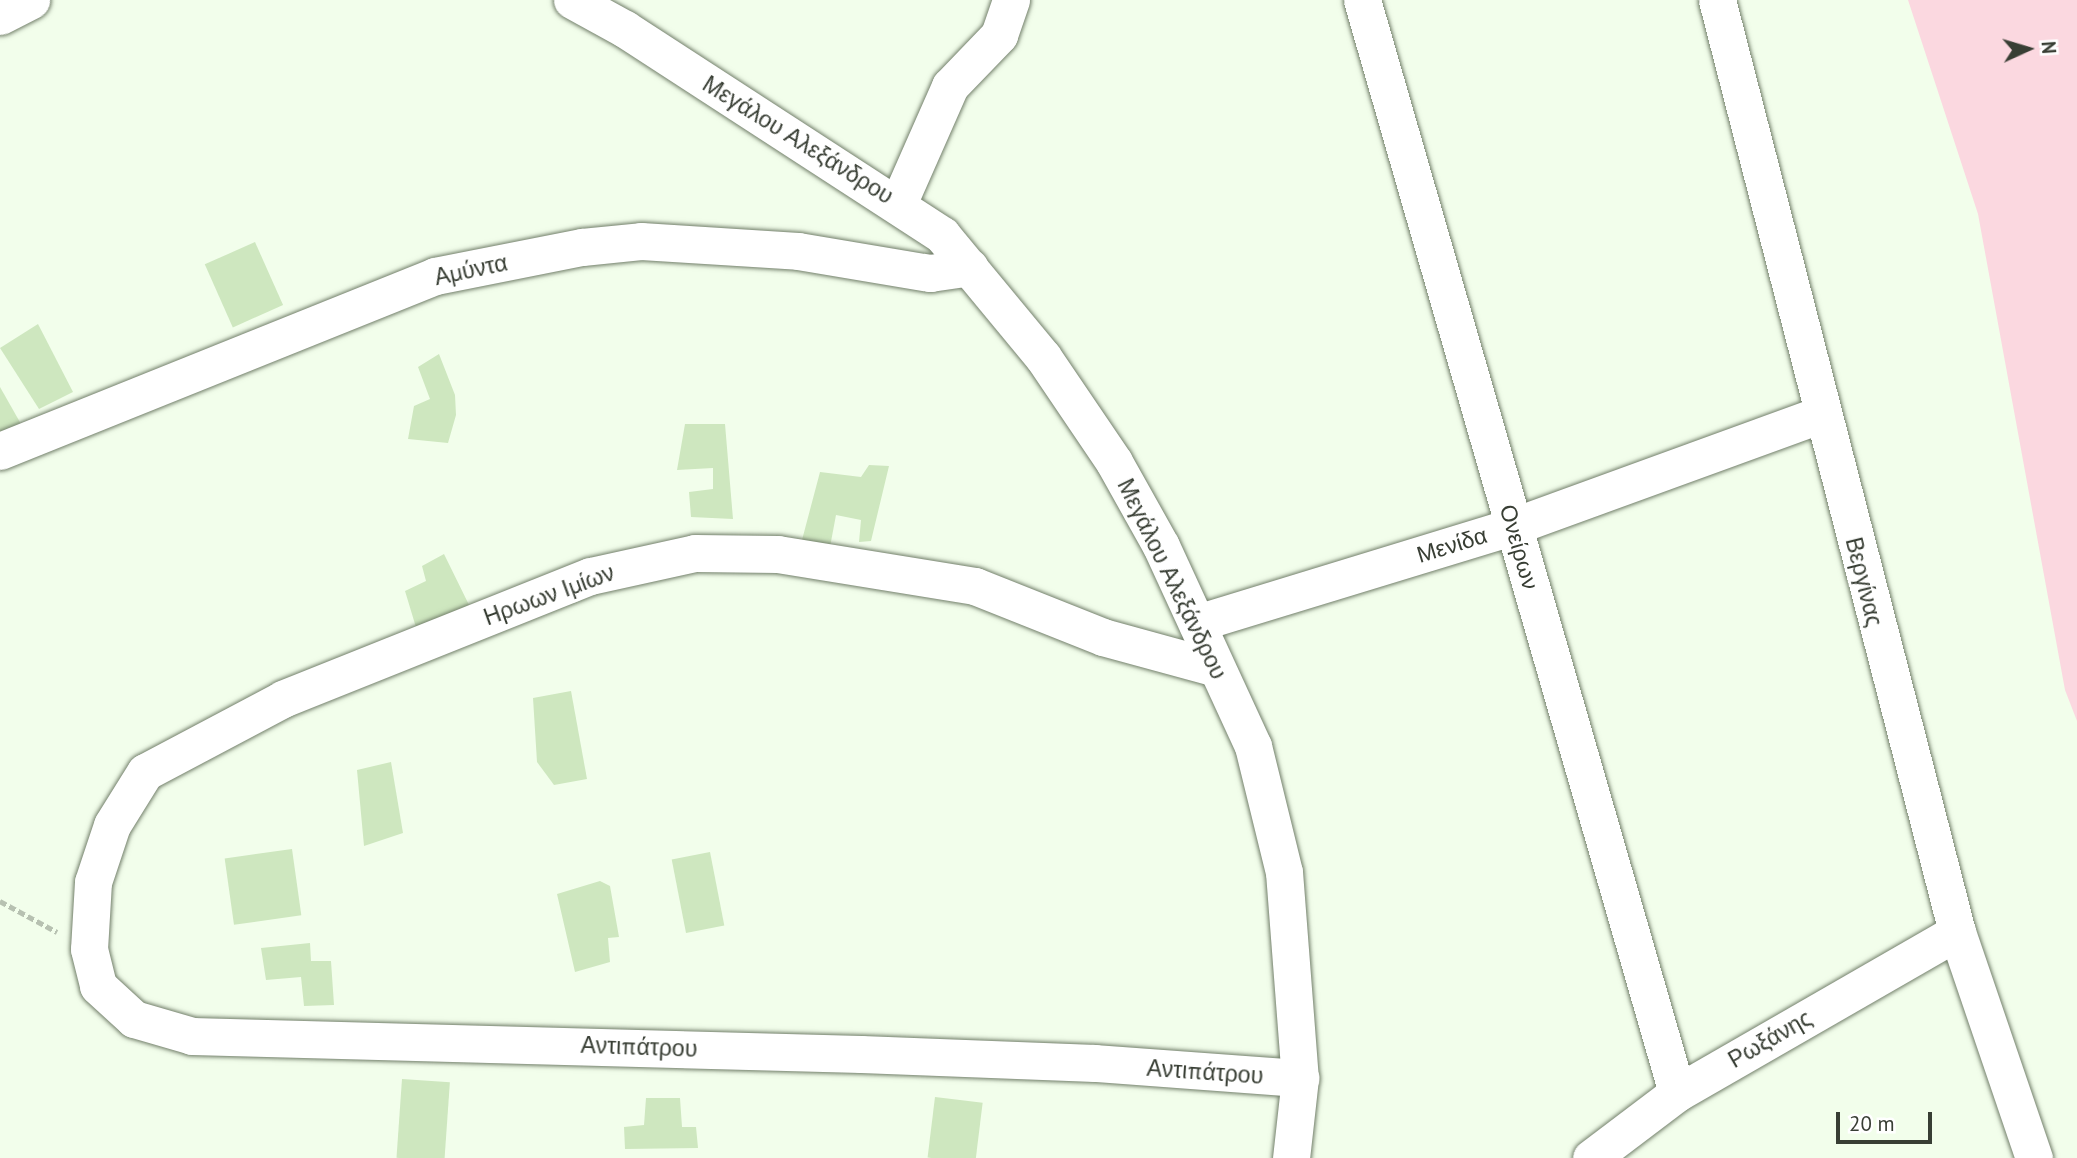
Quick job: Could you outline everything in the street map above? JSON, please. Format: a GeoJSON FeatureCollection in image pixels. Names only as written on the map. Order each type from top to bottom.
{"type":"FeatureCollection","features":[{"type":"Feature","properties":{"kind":"street"},"geometry":{"type":"LineString","coordinates":[[0,16],[31,0]]}},
{"type":"Feature","properties":{"kind":"street","name":"Μεγάλου Αλεξάνδρου"},"geometry":{"type":"LineString","coordinates":[[572,0],[631,14],[942,235],[1043,357],[1114,462],[1197,623],[1253,746],[1284,872],[1300,1078],[1291,1158]]}},
{"type":"Feature","properties":{"kind":"street"},"geometry":{"type":"LineString","coordinates":[[898,204],[950,86],[999,35],[1012,0]]}},
{"type":"Feature","properties":{"kind":"street","name":"Ονείρων"},"geometry":{"type":"LineString","coordinates":[[1362,0],[1677,1093]]}},
{"type":"Feature","properties":{"kind":"street","name":"Βεργίνας"},"geometry":{"type":"LineString","coordinates":[[1717,0],[1821,414],[1957,932],[2034,1158]]}},
{"type":"Feature","properties":{"kind":"street","name":"Αμύντα"},"geometry":{"type":"LineString","coordinates":[[0,451],[435,276],[582,247],[641,241],[798,251],[930,273],[970,267]]}},
{"type":"Feature","properties":{"kind":"street","name":"Μενίδα"},"geometry":{"type":"LineString","coordinates":[[1197,623],[1514,526],[1821,414]]}},
{"type":"Feature","properties":{"kind":"street","name":"Ηρωων Ιμίων"},"geometry":{"type":"LineString","coordinates":[[93,882],[112,825],[145,772],[283,699],[590,576],[695,553],[778,554],[975,586],[1103,637],[1216,668]]}},
{"type":"Feature","properties":{"kind":"street","name":"Αντιπάτρου"},"geometry":{"type":"LineString","coordinates":[[93,882],[89,950],[98,986],[134,1019],[192,1036],[861,1054],[1095,1063],[1300,1078]]}},
{"type":"Feature","properties":{"kind":"street","name":"Ρωξάνης"},"geometry":{"type":"LineString","coordinates":[[1591,1158],[1677,1093],[1957,932]]}},
{"type":"Feature","properties":{"kind":"path"},"geometry":{"type":"LineString","coordinates":[[0,901],[89,950]]}},
{"type":"Feature","properties":{"kind":"shaded area"},"geometry":{"type":"Polygon","coordinates":[[[1908,0],[2077,0],[2077,721],[2065,690],[1978,214],[1908,0]]]}},
{"type":"Feature","properties":{"kind":"building"},"geometry":{"type":"Polygon","coordinates":[[[255,242],[283,305],[233,327],[205,264],[255,242]]]}},
{"type":"Feature","properties":{"kind":"building"},"geometry":{"type":"Polygon","coordinates":[[[38,324],[73,392],[39,409],[0,348],[38,324]]]}},
{"type":"Feature","properties":{"kind":"building"},"geometry":{"type":"Polygon","coordinates":[[[439,354],[455,395],[456,415],[448,443],[408,439],[414,406],[430,399],[418,367],[439,354]]]}},
{"type":"Feature","properties":{"kind":"building"},"geometry":{"type":"Polygon","coordinates":[[[0,387],[21,424],[0,433],[0,387]]]}},
{"type":"Feature","properties":{"kind":"building"},"geometry":{"type":"Polygon","coordinates":[[[685,424],[725,424],[733,519],[691,517],[689,492],[713,489],[713,468],[677,470],[685,424]]]}},
{"type":"Feature","properties":{"kind":"building"},"geometry":{"type":"Polygon","coordinates":[[[869,465],[889,466],[871,541],[859,542],[861,520],[836,515],[830,547],[802,540],[820,472],[861,477],[869,465]]]}},
{"type":"Feature","properties":{"kind":"building"},"geometry":{"type":"Polygon","coordinates":[[[444,554],[471,609],[418,634],[405,591],[426,581],[422,566],[444,554]]]}},
{"type":"Feature","properties":{"kind":"building"},"geometry":{"type":"Polygon","coordinates":[[[571,691],[587,779],[554,785],[537,762],[533,698],[571,691]]]}},
{"type":"Feature","properties":{"kind":"building"},"geometry":{"type":"Polygon","coordinates":[[[391,762],[403,833],[364,846],[357,770],[391,762]]]}},
{"type":"Feature","properties":{"kind":"building"},"geometry":{"type":"Polygon","coordinates":[[[292,849],[301,915],[234,925],[225,858],[292,849]]]}},
{"type":"Feature","properties":{"kind":"building"},"geometry":{"type":"Polygon","coordinates":[[[710,852],[724,926],[686,933],[672,859],[710,852]]]}},
{"type":"Feature","properties":{"kind":"building"},"geometry":{"type":"Polygon","coordinates":[[[600,881],[610,886],[619,937],[608,938],[610,962],[575,972],[557,894],[600,881]]]}},
{"type":"Feature","properties":{"kind":"building"},"geometry":{"type":"Polygon","coordinates":[[[310,943],[311,961],[331,961],[334,1005],[304,1006],[301,977],[266,980],[261,948],[310,943]]]}},
{"type":"Feature","properties":{"kind":"building"},"geometry":{"type":"Polygon","coordinates":[[[402,1079],[450,1082],[445,1158],[396,1158],[402,1079]]]}},
{"type":"Feature","properties":{"kind":"building"},"geometry":{"type":"Polygon","coordinates":[[[935,1097],[983,1103],[976,1158],[928,1158],[935,1097]]]}},
{"type":"Feature","properties":{"kind":"building"},"geometry":{"type":"Polygon","coordinates":[[[646,1098],[680,1098],[682,1127],[696,1127],[698,1148],[625,1149],[624,1127],[644,1125],[646,1098]]]}}]}
